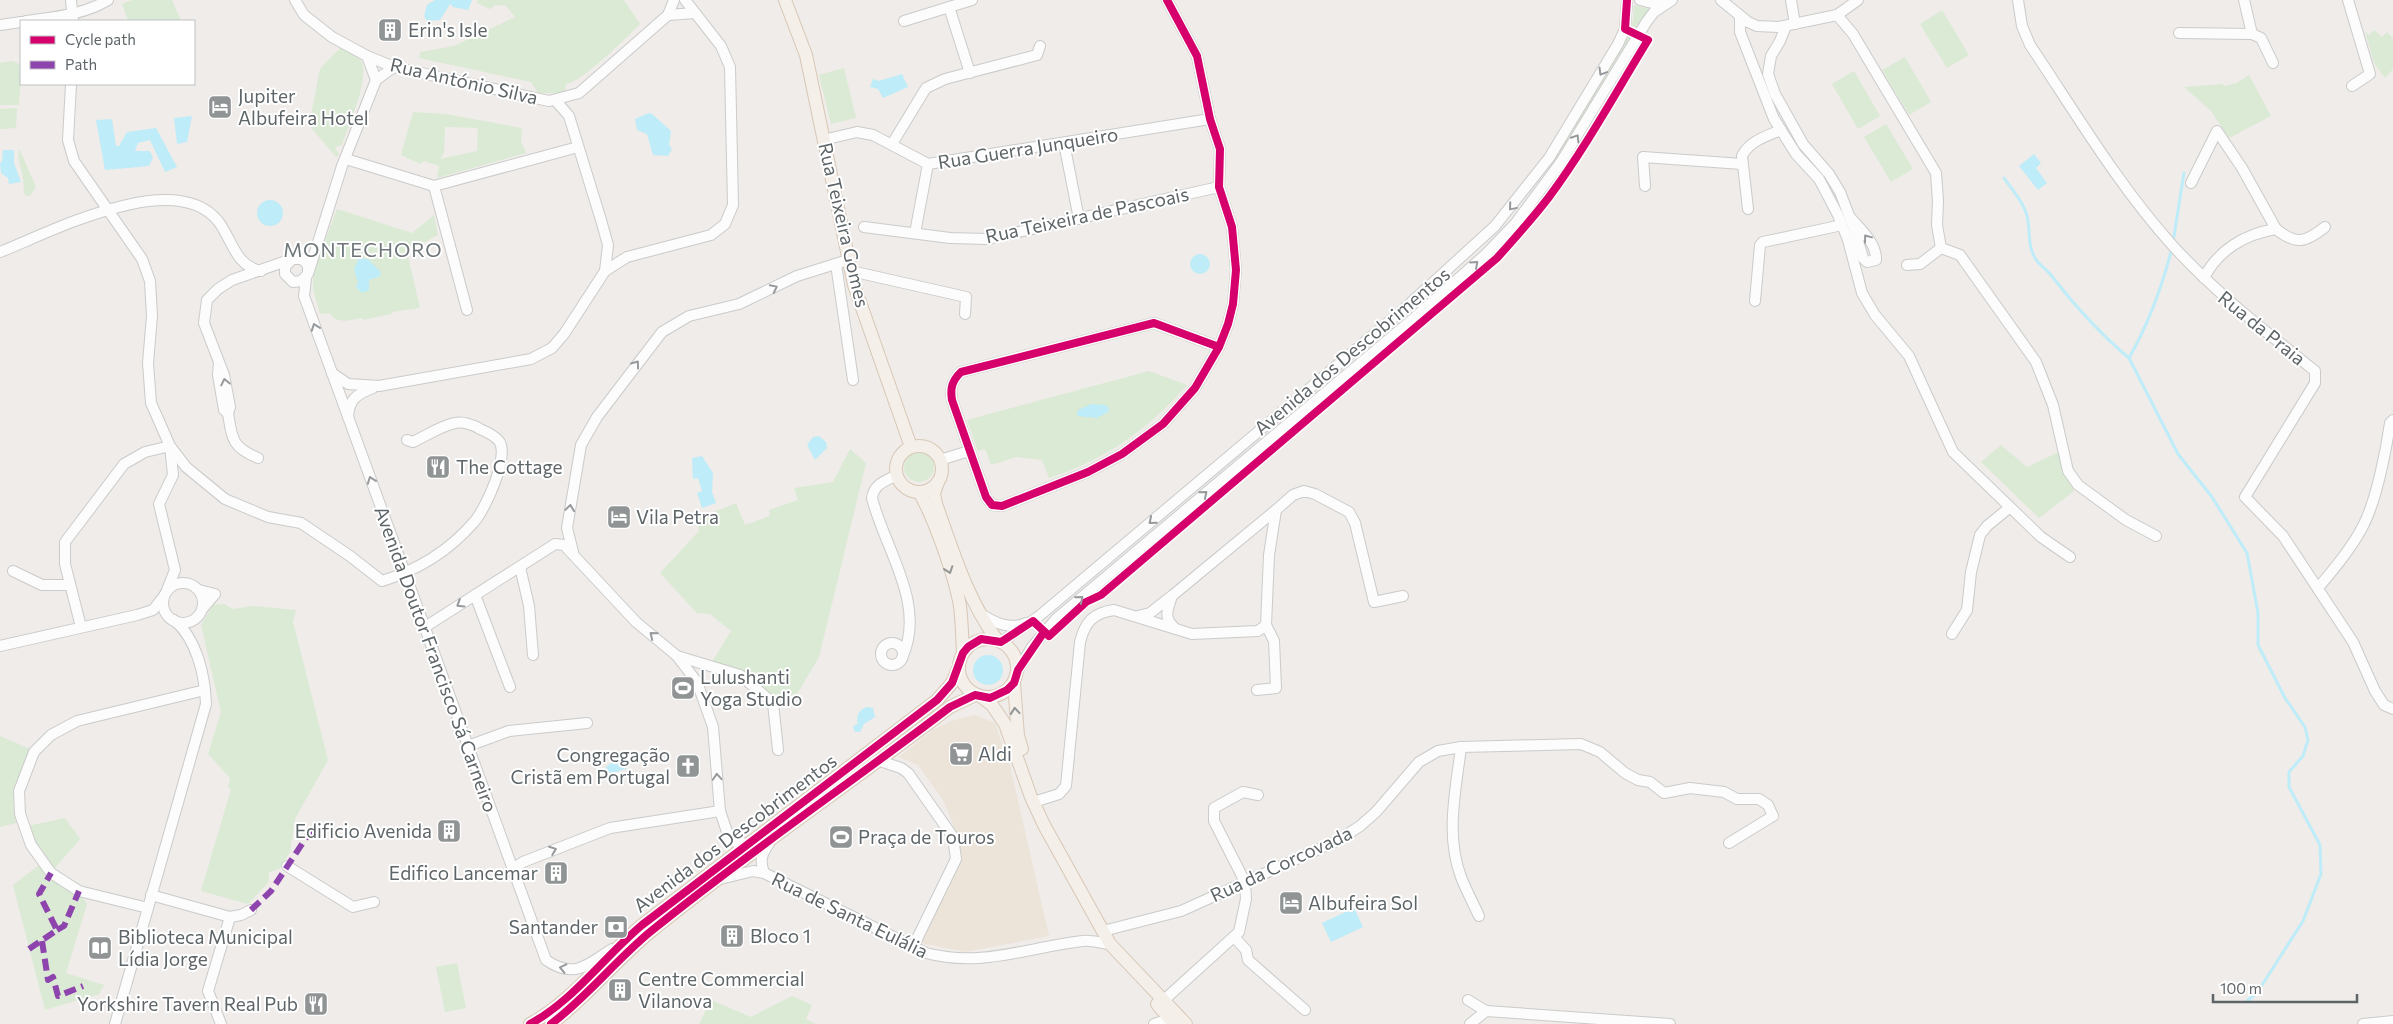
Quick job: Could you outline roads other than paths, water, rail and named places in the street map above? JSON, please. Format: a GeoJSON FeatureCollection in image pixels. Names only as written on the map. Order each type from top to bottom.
{"type":"FeatureCollection","features":[{"type":"Feature","properties":{"kind":"main road","name":"Rua Teixeira Gomes"},"geometry":{"type":"LineString","coordinates":[[785,0],[806,55],[845,265],[911,448]]}},
{"type":"Feature","properties":{"kind":"main road"},"geometry":{"type":"LineString","coordinates":[[1044,826],[1018,736],[1014,683],[1018,670],[1013,652],[999,641],[980,614],[966,586],[936,504],[934,493],[942,471],[940,460],[931,449],[925,447],[911,448],[900,457],[896,466],[897,476],[903,485],[919,492],[928,509],[957,594],[961,615],[963,653],[958,669],[963,684],[992,706],[1005,724],[1031,797],[1044,826],[1110,944],[1163,1003],[1186,1024]]}},
{"type":"Feature","properties":{"kind":"main road"},"geometry":{"type":"LineString","coordinates":[[919,492],[933,488],[938,482]]}},
{"type":"Feature","properties":{"kind":"main road"},"geometry":{"type":"LineString","coordinates":[[963,653],[968,647],[981,639],[999,641]]}},
{"type":"Feature","properties":{"kind":"main road","name":"Avenida dos Descobrimentos"},"geometry":{"type":"LineString","coordinates":[[530,1024],[577,989],[621,943],[937,700],[952,683],[958,669]]}},
{"type":"Feature","properties":{"kind":"main road"},"geometry":{"type":"LineString","coordinates":[[978,696],[999,696],[1014,683]]}},
{"type":"Feature","properties":{"kind":"main road","name":"Avenida dos Descobrimentos"},"geometry":{"type":"LineString","coordinates":[[550,1024],[580,1000],[649,933],[717,880],[880,761],[950,707],[978,696]]}},
{"type":"Feature","properties":{"kind":"main road"},"geometry":{"type":"LineString","coordinates":[[1163,1003],[1173,1023]]}},
{"type":"Feature","properties":{"kind":"street"},"geometry":{"type":"LineString","coordinates":[[71,0],[73,17]]}},
{"type":"Feature","properties":{"kind":"street"},"geometry":{"type":"LineString","coordinates":[[38,20],[73,17],[95,8],[108,0]]}},
{"type":"Feature","properties":{"kind":"street","name":"Rua António Silva"},"geometry":{"type":"LineString","coordinates":[[295,0],[304,15],[315,25],[367,56],[394,67],[549,101],[556,101],[579,93],[668,15],[674,0]]}},
{"type":"Feature","properties":{"kind":"street"},"geometry":{"type":"LineString","coordinates":[[348,418],[349,406],[355,396],[379,386],[531,359],[552,348],[564,334],[605,271],[627,257],[711,235],[725,224],[733,205],[730,67],[721,46],[685,0]]}},
{"type":"Feature","properties":{"kind":"street"},"geometry":{"type":"LineString","coordinates":[[904,21],[972,0]]}},
{"type":"Feature","properties":{"kind":"street"},"geometry":{"type":"LineString","coordinates":[[1167,0],[1197,56],[1210,119],[1220,149],[1220,187],[1232,227],[1236,270],[1233,304],[1219,347],[1195,388],[1169,416],[1122,454],[1088,472],[1002,506],[992,505],[986,497],[952,400],[950,389],[954,379],[961,372],[1154,323],[1219,347]]}},
{"type":"Feature","properties":{"kind":"street","name":"Avenida dos Descobrimentos"},"geometry":{"type":"LineString","coordinates":[[999,641],[1038,617],[1404,309],[1495,226],[1549,158],[1618,44],[1625,29],[1627,0]]}},
{"type":"Feature","properties":{"kind":"street"},"geometry":{"type":"LineString","coordinates":[[1640,0],[1652,3],[1673,0]]}},
{"type":"Feature","properties":{"kind":"street","name":"Avenida dos Descobrimentos"},"geometry":{"type":"LineString","coordinates":[[1018,670],[1044,632],[1068,609],[1414,318],[1492,248],[1515,224],[1561,162],[1647,21],[1654,12],[1673,0]]}},
{"type":"Feature","properties":{"kind":"street"},"geometry":{"type":"LineString","coordinates":[[1721,0],[1740,16],[1757,26],[1790,25],[1838,15],[1858,0]]}},
{"type":"Feature","properties":{"kind":"street"},"geometry":{"type":"LineString","coordinates":[[1728,0],[1740,16],[1740,32],[1764,96],[1781,130],[1796,154],[1828,194],[1842,225],[1862,293],[1875,315],[1909,356],[1953,452],[1970,466],[2009,508],[2041,537],[2070,557]]}},
{"type":"Feature","properties":{"kind":"street"},"geometry":{"type":"LineString","coordinates":[[1791,0],[1790,25],[1771,56],[1768,74],[1774,94],[1803,144],[1829,174],[1840,192],[1849,216]]}},
{"type":"Feature","properties":{"kind":"street","name":"Rua da Praia"},"geometry":{"type":"LineString","coordinates":[[2018,0],[2022,26],[2030,45],[2126,186],[2173,246],[2222,296],[2315,371],[2315,383],[2245,497],[2283,536],[2353,642],[2375,691],[2384,705],[2393,709]]}},
{"type":"Feature","properties":{"kind":"street"},"geometry":{"type":"LineString","coordinates":[[2244,0],[2252,34]]}},
{"type":"Feature","properties":{"kind":"street"},"geometry":{"type":"LineString","coordinates":[[2348,0],[2370,74],[2352,86]]}},
{"type":"Feature","properties":{"kind":"street"},"geometry":{"type":"LineString","coordinates":[[950,7],[970,73]]}},
{"type":"Feature","properties":{"kind":"street"},"geometry":{"type":"LineString","coordinates":[[668,15],[695,13]]}},
{"type":"Feature","properties":{"kind":"street"},"geometry":{"type":"LineString","coordinates":[[1838,15],[1853,34],[1936,173],[1937,225],[1941,248]]}},
{"type":"Feature","properties":{"kind":"street"},"geometry":{"type":"LineString","coordinates":[[0,26],[20,22]]}},
{"type":"Feature","properties":{"kind":"street"},"geometry":{"type":"LineString","coordinates":[[2179,33],[2252,34],[2261,38],[2273,63]]}},
{"type":"Feature","properties":{"kind":"street"},"geometry":{"type":"LineString","coordinates":[[892,144],[926,88],[935,82],[1037,55],[1040,46]]}},
{"type":"Feature","properties":{"kind":"street"},"geometry":{"type":"LineString","coordinates":[[367,56],[376,80],[394,67]]}},
{"type":"Feature","properties":{"kind":"street","name":"Avenida Doutor Francisco Sá Carneiro"},"geometry":{"type":"LineString","coordinates":[[376,80],[317,241],[307,275],[304,296],[546,960],[554,965],[570,970],[585,967],[621,943]]}},
{"type":"Feature","properties":{"kind":"street"},"geometry":{"type":"LineString","coordinates":[[71,85],[68,140],[74,161],[98,199],[110,210],[142,259],[150,281],[152,316],[148,363],[151,403],[170,446],[186,467],[225,499],[268,517],[301,523],[350,556],[382,581],[417,569],[449,546],[474,522],[485,507],[503,455],[500,442],[489,432],[456,422],[413,442],[407,440]]}},
{"type":"Feature","properties":{"kind":"street"},"geometry":{"type":"LineString","coordinates":[[556,101],[570,116],[608,245],[605,271]]}},
{"type":"Feature","properties":{"kind":"street","name":"Rua Guerra Junqueiro"},"geometry":{"type":"LineString","coordinates":[[823,140],[857,132],[873,135],[928,164],[1210,119]]}},
{"type":"Feature","properties":{"kind":"street"},"geometry":{"type":"LineString","coordinates":[[1748,209],[1742,156],[1746,148],[1781,130]]}},
{"type":"Feature","properties":{"kind":"street"},"geometry":{"type":"LineString","coordinates":[[2192,182],[2217,131],[2242,168],[2276,229],[2289,240],[2303,240],[2325,227]]}},
{"type":"Feature","properties":{"kind":"street"},"geometry":{"type":"LineString","coordinates":[[1064,143],[1079,219]]}},
{"type":"Feature","properties":{"kind":"street"},"geometry":{"type":"LineString","coordinates":[[346,159],[434,186],[578,147]]}},
{"type":"Feature","properties":{"kind":"street"},"geometry":{"type":"LineString","coordinates":[[1645,186],[1643,157],[1742,164]]}},
{"type":"Feature","properties":{"kind":"street"},"geometry":{"type":"LineString","coordinates":[[915,233],[928,164]]}},
{"type":"Feature","properties":{"kind":"street"},"geometry":{"type":"LineString","coordinates":[[434,186],[467,310]]}},
{"type":"Feature","properties":{"kind":"street","name":"Rua Teixeira de Pascoais"},"geometry":{"type":"LineString","coordinates":[[864,227],[950,238],[987,239],[1220,187]]}},
{"type":"Feature","properties":{"kind":"street"},"geometry":{"type":"LineString","coordinates":[[0,252],[110,210],[154,199],[181,200],[190,203],[217,220],[242,263],[251,269],[262,271],[279,271],[296,282],[307,275],[305,262],[295,258],[262,271],[239,278],[218,289],[207,300],[204,311],[204,323],[219,363],[218,375],[224,410],[228,413],[232,436],[242,451],[258,458]]}},
{"type":"Feature","properties":{"kind":"street"},"geometry":{"type":"LineString","coordinates":[[1755,300],[1760,245],[1763,242],[1842,225]]}},
{"type":"Feature","properties":{"kind":"street"},"geometry":{"type":"LineString","coordinates":[[2204,278],[2218,255],[2241,240],[2261,232],[2276,229]]}},
{"type":"Feature","properties":{"kind":"street"},"geometry":{"type":"LineString","coordinates":[[287,277],[285,267],[317,241]]}},
{"type":"Feature","properties":{"kind":"street"},"geometry":{"type":"LineString","coordinates":[[608,245],[627,257]]}},
{"type":"Feature","properties":{"kind":"street"},"geometry":{"type":"LineString","coordinates":[[1907,265],[1920,264],[1941,248]]}},
{"type":"Feature","properties":{"kind":"street"},"geometry":{"type":"LineString","coordinates":[[1941,248],[1960,255],[2036,362],[2053,405],[2068,471],[2078,486],[2126,520],[2156,536]]}},
{"type":"Feature","properties":{"kind":"street"},"geometry":{"type":"LineString","coordinates":[[239,278],[242,263]]}},
{"type":"Feature","properties":{"kind":"street"},"geometry":{"type":"LineString","coordinates":[[575,556],[567,528],[581,445],[597,417],[651,344],[668,328],[690,316],[738,304],[797,276],[845,265],[966,297],[964,314]]}},
{"type":"Feature","properties":{"kind":"street"},"geometry":{"type":"LineString","coordinates":[[845,265],[853,380]]}},
{"type":"Feature","properties":{"kind":"street"},"geometry":{"type":"LineString","coordinates":[[331,372],[338,379],[348,384],[379,386]]}},
{"type":"Feature","properties":{"kind":"street"},"geometry":{"type":"LineString","coordinates":[[2318,588],[2344,557],[2364,525],[2378,479],[2390,423],[2393,420]]}},
{"type":"Feature","properties":{"kind":"street"},"geometry":{"type":"LineString","coordinates":[[115,1024],[206,704],[205,690],[189,634],[164,608],[166,593],[175,570],[159,504],[173,475],[170,446]]}},
{"type":"Feature","properties":{"kind":"street"},"geometry":{"type":"LineString","coordinates":[[81,627],[63,552],[65,542],[124,464],[145,452],[170,446]]}},
{"type":"Feature","properties":{"kind":"street"},"geometry":{"type":"LineString","coordinates":[[940,460],[969,451]]}},
{"type":"Feature","properties":{"kind":"street"},"geometry":{"type":"LineString","coordinates":[[897,476],[878,485],[873,491],[872,498],[909,603],[908,639],[902,658],[894,665],[889,665],[881,658],[885,646],[904,643],[908,639]]}},
{"type":"Feature","properties":{"kind":"street"},"geometry":{"type":"LineString","coordinates":[[1138,616],[1150,612],[1173,595],[1293,495],[1304,491],[1316,494],[1349,512],[1355,523],[1374,602],[1403,596]]}},
{"type":"Feature","properties":{"kind":"street"},"geometry":{"type":"LineString","coordinates":[[1952,634],[1967,610],[1970,572],[1980,536],[1987,526],[2009,508]]}},
{"type":"Feature","properties":{"kind":"street"},"geometry":{"type":"LineString","coordinates":[[1257,690],[1276,688],[1274,641],[1266,625],[1269,556],[1276,510]]}},
{"type":"Feature","properties":{"kind":"street"},"geometry":{"type":"LineString","coordinates":[[425,627],[555,544],[564,545],[636,622],[677,656],[697,682],[712,727],[720,811],[730,841],[748,844]]}},
{"type":"Feature","properties":{"kind":"street"},"geometry":{"type":"LineString","coordinates":[[520,567],[529,606],[533,655]]}},
{"type":"Feature","properties":{"kind":"street"},"geometry":{"type":"LineString","coordinates":[[175,570],[196,587]]}},
{"type":"Feature","properties":{"kind":"street"},"geometry":{"type":"LineString","coordinates":[[13,571],[42,585],[70,585]]}},
{"type":"Feature","properties":{"kind":"street"},"geometry":{"type":"LineString","coordinates":[[0,646],[153,610],[166,593],[179,583],[215,594],[201,612],[192,634],[194,649]]}},
{"type":"Feature","properties":{"kind":"street"},"geometry":{"type":"LineString","coordinates":[[476,595],[510,687]]}},
{"type":"Feature","properties":{"kind":"street"},"geometry":{"type":"LineString","coordinates":[[1173,595],[1166,613],[1168,622],[1176,629]]}},
{"type":"Feature","properties":{"kind":"street"},"geometry":{"type":"LineString","coordinates":[[1037,801],[1059,794],[1066,786],[1080,642],[1085,624],[1101,612],[1114,610],[1192,634],[1258,631],[1266,625]]}},
{"type":"Feature","properties":{"kind":"street"},"geometry":{"type":"LineString","coordinates":[[137,615],[159,614],[186,623],[201,612]]}},
{"type":"Feature","properties":{"kind":"street"},"geometry":{"type":"LineString","coordinates":[[980,614],[992,622],[1011,626],[1021,625],[1038,617]]}},
{"type":"Feature","properties":{"kind":"street"},"geometry":{"type":"LineString","coordinates":[[896,645],[900,648],[902,658]]}},
{"type":"Feature","properties":{"kind":"street"},"geometry":{"type":"LineString","coordinates":[[677,656],[740,675],[773,703],[778,750]]}},
{"type":"Feature","properties":{"kind":"street"},"geometry":{"type":"LineString","coordinates":[[148,908],[79,891],[52,873],[31,845],[20,814],[19,791],[34,752],[50,735],[76,721],[205,690]]}},
{"type":"Feature","properties":{"kind":"street"},"geometry":{"type":"LineString","coordinates":[[468,746],[509,731],[587,722]]}},
{"type":"Feature","properties":{"kind":"street","name":"Rua da Corcovada"},"geometry":{"type":"LineString","coordinates":[[1101,928],[1181,911],[1339,840],[1360,826],[1376,812],[1419,762],[1438,751],[1462,747],[1581,744],[1600,752],[1625,772],[1638,780],[1650,782],[1664,793],[1690,788],[1709,790],[1724,792],[1737,798],[1759,799],[1768,805],[1773,816],[1729,843]]}},
{"type":"Feature","properties":{"kind":"street"},"geometry":{"type":"LineString","coordinates":[[1462,747],[1452,824],[1454,846],[1460,876],[1479,916]]}},
{"type":"Feature","properties":{"kind":"street"},"geometry":{"type":"LineString","coordinates":[[880,761],[908,773],[953,837],[956,859],[913,947]]}},
{"type":"Feature","properties":{"kind":"street"},"geometry":{"type":"LineString","coordinates":[[1173,1023],[1154,1024],[1163,1003],[1239,932],[1246,899],[1244,882],[1214,821],[1214,808],[1243,792],[1258,795]]}},
{"type":"Feature","properties":{"kind":"street"},"geometry":{"type":"LineString","coordinates":[[515,876],[517,866],[523,862],[610,828],[720,811]]}},
{"type":"Feature","properties":{"kind":"street"},"geometry":{"type":"LineString","coordinates":[[717,880],[739,873],[764,873],[761,864],[762,855],[772,840]]}},
{"type":"Feature","properties":{"kind":"street"},"geometry":{"type":"LineString","coordinates":[[287,866],[353,907],[374,902]]}},
{"type":"Feature","properties":{"kind":"street","name":"Rua de Santa Eulália"},"geometry":{"type":"LineString","coordinates":[[764,873],[926,954],[962,960],[983,959],[1084,940]]}},
{"type":"Feature","properties":{"kind":"street"},"geometry":{"type":"LineString","coordinates":[[151,895],[230,916],[241,915],[250,910]]}},
{"type":"Feature","properties":{"kind":"street"},"geometry":{"type":"LineString","coordinates":[[221,1024],[208,991],[230,916]]}},
{"type":"Feature","properties":{"kind":"street"},"geometry":{"type":"LineString","coordinates":[[1084,940],[1101,928]]}},
{"type":"Feature","properties":{"kind":"street"},"geometry":{"type":"LineString","coordinates":[[1234,937],[1246,950],[1248,960],[1305,1010]]}},
{"type":"Feature","properties":{"kind":"street"},"geometry":{"type":"LineString","coordinates":[[1084,940],[1110,944]]}},
{"type":"Feature","properties":{"kind":"street"},"geometry":{"type":"LineString","coordinates":[[1468,1000],[1486,1011],[1670,1024]]}},
{"type":"Feature","properties":{"kind":"street"},"geometry":{"type":"LineString","coordinates":[[1470,1024],[1486,1011]]}},
{"type":"Feature","properties":{"kind":"street"},"geometry":{"type":"LineString","coordinates":[[2362,1024],[2393,1021]]}},
{"type":"Feature","properties":{"kind":"water"},"geometry":{"type":"Polygon","coordinates":[[[435,0],[472,0],[468,10],[453,7],[450,4],[440,20],[427,21],[424,16],[427,5],[435,0]]]}},
{"type":"Feature","properties":{"kind":"water"},"geometry":{"type":"Polygon","coordinates":[[[902,74],[908,87],[883,98],[878,89],[870,87],[873,79],[879,81],[902,74]]]}},
{"type":"Feature","properties":{"kind":"water"},"geometry":{"type":"Polygon","coordinates":[[[649,113],[671,131],[669,145],[672,149],[668,156],[653,155],[647,134],[637,130],[635,119],[649,113]]]}},
{"type":"Feature","properties":{"kind":"water"},"geometry":{"type":"Polygon","coordinates":[[[192,116],[187,142],[177,144],[174,118],[192,116]]]}},
{"type":"Feature","properties":{"kind":"water"},"geometry":{"type":"Polygon","coordinates":[[[112,119],[116,146],[119,146],[127,132],[156,128],[177,167],[165,172],[150,140],[138,143],[135,151],[150,151],[153,158],[149,166],[105,170],[96,120],[112,119]]]}},
{"type":"Feature","properties":{"kind":"water"},"geometry":{"type":"Polygon","coordinates":[[[3,150],[14,150],[14,163],[21,182],[9,184],[8,178],[1,173],[0,163],[3,150]]]}},
{"type":"Feature","properties":{"kind":"water"},"geometry":{"type":"Polygon","coordinates":[[[2034,154],[2041,163],[2036,168],[2047,183],[2038,190],[2019,166],[2034,154]]]}},
{"type":"Feature","properties":{"kind":"water"},"geometry":{"type":"Polygon","coordinates":[[[270,200],[279,204],[283,213],[279,222],[270,226],[261,222],[257,213],[261,204],[270,200]]]}},
{"type":"Feature","properties":{"kind":"water"},"geometry":{"type":"Polygon","coordinates":[[[1200,254],[1207,257],[1210,264],[1207,271],[1200,274],[1193,271],[1190,264],[1193,257],[1200,254]]]}},
{"type":"Feature","properties":{"kind":"water"},"geometry":{"type":"Polygon","coordinates":[[[359,257],[369,260],[381,272],[380,276],[369,280],[369,290],[362,293],[356,287],[358,282],[354,269],[359,257]]]}},
{"type":"Feature","properties":{"kind":"water"},"geometry":{"type":"Polygon","coordinates":[[[1091,404],[1105,405],[1109,408],[1108,412],[1097,418],[1077,416],[1078,410],[1091,404]]]}},
{"type":"Feature","properties":{"kind":"water"},"geometry":{"type":"Polygon","coordinates":[[[819,436],[826,442],[827,448],[815,460],[807,445],[813,437],[819,436]]]}},
{"type":"Feature","properties":{"kind":"water"},"geometry":{"type":"Polygon","coordinates":[[[702,456],[713,473],[712,492],[716,503],[702,508],[697,493],[702,491],[698,478],[693,479],[692,458],[702,456]]]}},
{"type":"Feature","properties":{"kind":"water"},"geometry":{"type":"Polygon","coordinates":[[[988,655],[999,659],[1003,670],[999,681],[988,685],[977,681],[973,670],[977,659],[988,655]]]}},
{"type":"Feature","properties":{"kind":"water"},"geometry":{"type":"Polygon","coordinates":[[[867,707],[873,708],[875,717],[864,724],[860,732],[855,732],[853,727],[858,723],[859,713],[867,707]]]}},
{"type":"Feature","properties":{"kind":"water"},"geometry":{"type":"Polygon","coordinates":[[[621,754],[624,755],[627,768],[605,776],[602,771],[621,754]]]}},
{"type":"Feature","properties":{"kind":"water"},"geometry":{"type":"Polygon","coordinates":[[[1354,908],[1363,927],[1331,942],[1322,923],[1354,908]]]}},
{"type":"Feature","properties":{"kind":"waterway"},"geometry":{"type":"LineString","coordinates":[[2173,242],[2184,173]]}},
{"type":"Feature","properties":{"kind":"waterway"},"geometry":{"type":"LineString","coordinates":[[2004,178],[2025,209],[2031,249],[2037,260],[2088,319],[2129,358]]}},
{"type":"Feature","properties":{"kind":"waterway"},"geometry":{"type":"LineString","coordinates":[[2172,248],[2154,304],[2143,332],[2129,358],[2178,454],[2212,497],[2247,553],[2258,613],[2258,645],[2285,698],[2305,727],[2308,740],[2303,756],[2289,772],[2289,787],[2320,845],[2321,874],[2303,921],[2257,993],[2248,1000]]}},
{"type":"Feature","properties":{"kind":"place","name":"Erin's Isle"},"geometry":{"type":"Point","coordinates":[390,30]}},
{"type":"Feature","properties":{"kind":"place","name":"Jupiter Albufeira Hotel"},"geometry":{"type":"Point","coordinates":[220,107]}},
{"type":"Feature","properties":{"kind":"place","name":"The Cottage"},"geometry":{"type":"Point","coordinates":[438,467]}},
{"type":"Feature","properties":{"kind":"place","name":"Vila Petra"},"geometry":{"type":"Point","coordinates":[619,517]}},
{"type":"Feature","properties":{"kind":"place","name":"Lulushanti Yoga Studio"},"geometry":{"type":"Point","coordinates":[683,688]}},
{"type":"Feature","properties":{"kind":"place","name":"Aldi"},"geometry":{"type":"Point","coordinates":[961,754]}},
{"type":"Feature","properties":{"kind":"place","name":"Congregação Cristã em Portugal"},"geometry":{"type":"Point","coordinates":[688,766]}},
{"type":"Feature","properties":{"kind":"place","name":"Edificio Avenida"},"geometry":{"type":"Point","coordinates":[449,831]}},
{"type":"Feature","properties":{"kind":"place","name":"Praça de Touros"},"geometry":{"type":"Point","coordinates":[841,837]}},
{"type":"Feature","properties":{"kind":"place","name":"Edifico Lancemar"},"geometry":{"type":"Point","coordinates":[556,873]}},
{"type":"Feature","properties":{"kind":"place","name":"Albufeira Sol"},"geometry":{"type":"Point","coordinates":[1291,903]}},
{"type":"Feature","properties":{"kind":"place","name":"Santander"},"geometry":{"type":"Point","coordinates":[616,927]}},
{"type":"Feature","properties":{"kind":"place","name":"Bloco 1"},"geometry":{"type":"Point","coordinates":[732,936]}},
{"type":"Feature","properties":{"kind":"place","name":"Biblioteca Municipal Lídia Jorge"},"geometry":{"type":"Point","coordinates":[100,948]}},
{"type":"Feature","properties":{"kind":"place","name":"Centre Commercial Vilanova"},"geometry":{"type":"Point","coordinates":[620,990]}},
{"type":"Feature","properties":{"kind":"place","name":"Yorkshire Tavern Real Pub"},"geometry":{"type":"Point","coordinates":[316,1004]}},
{"type":"Feature","properties":{"kind":"district","name":"MONTECHORO"},"geometry":{"type":"Point","coordinates":[363,250]}}]}
